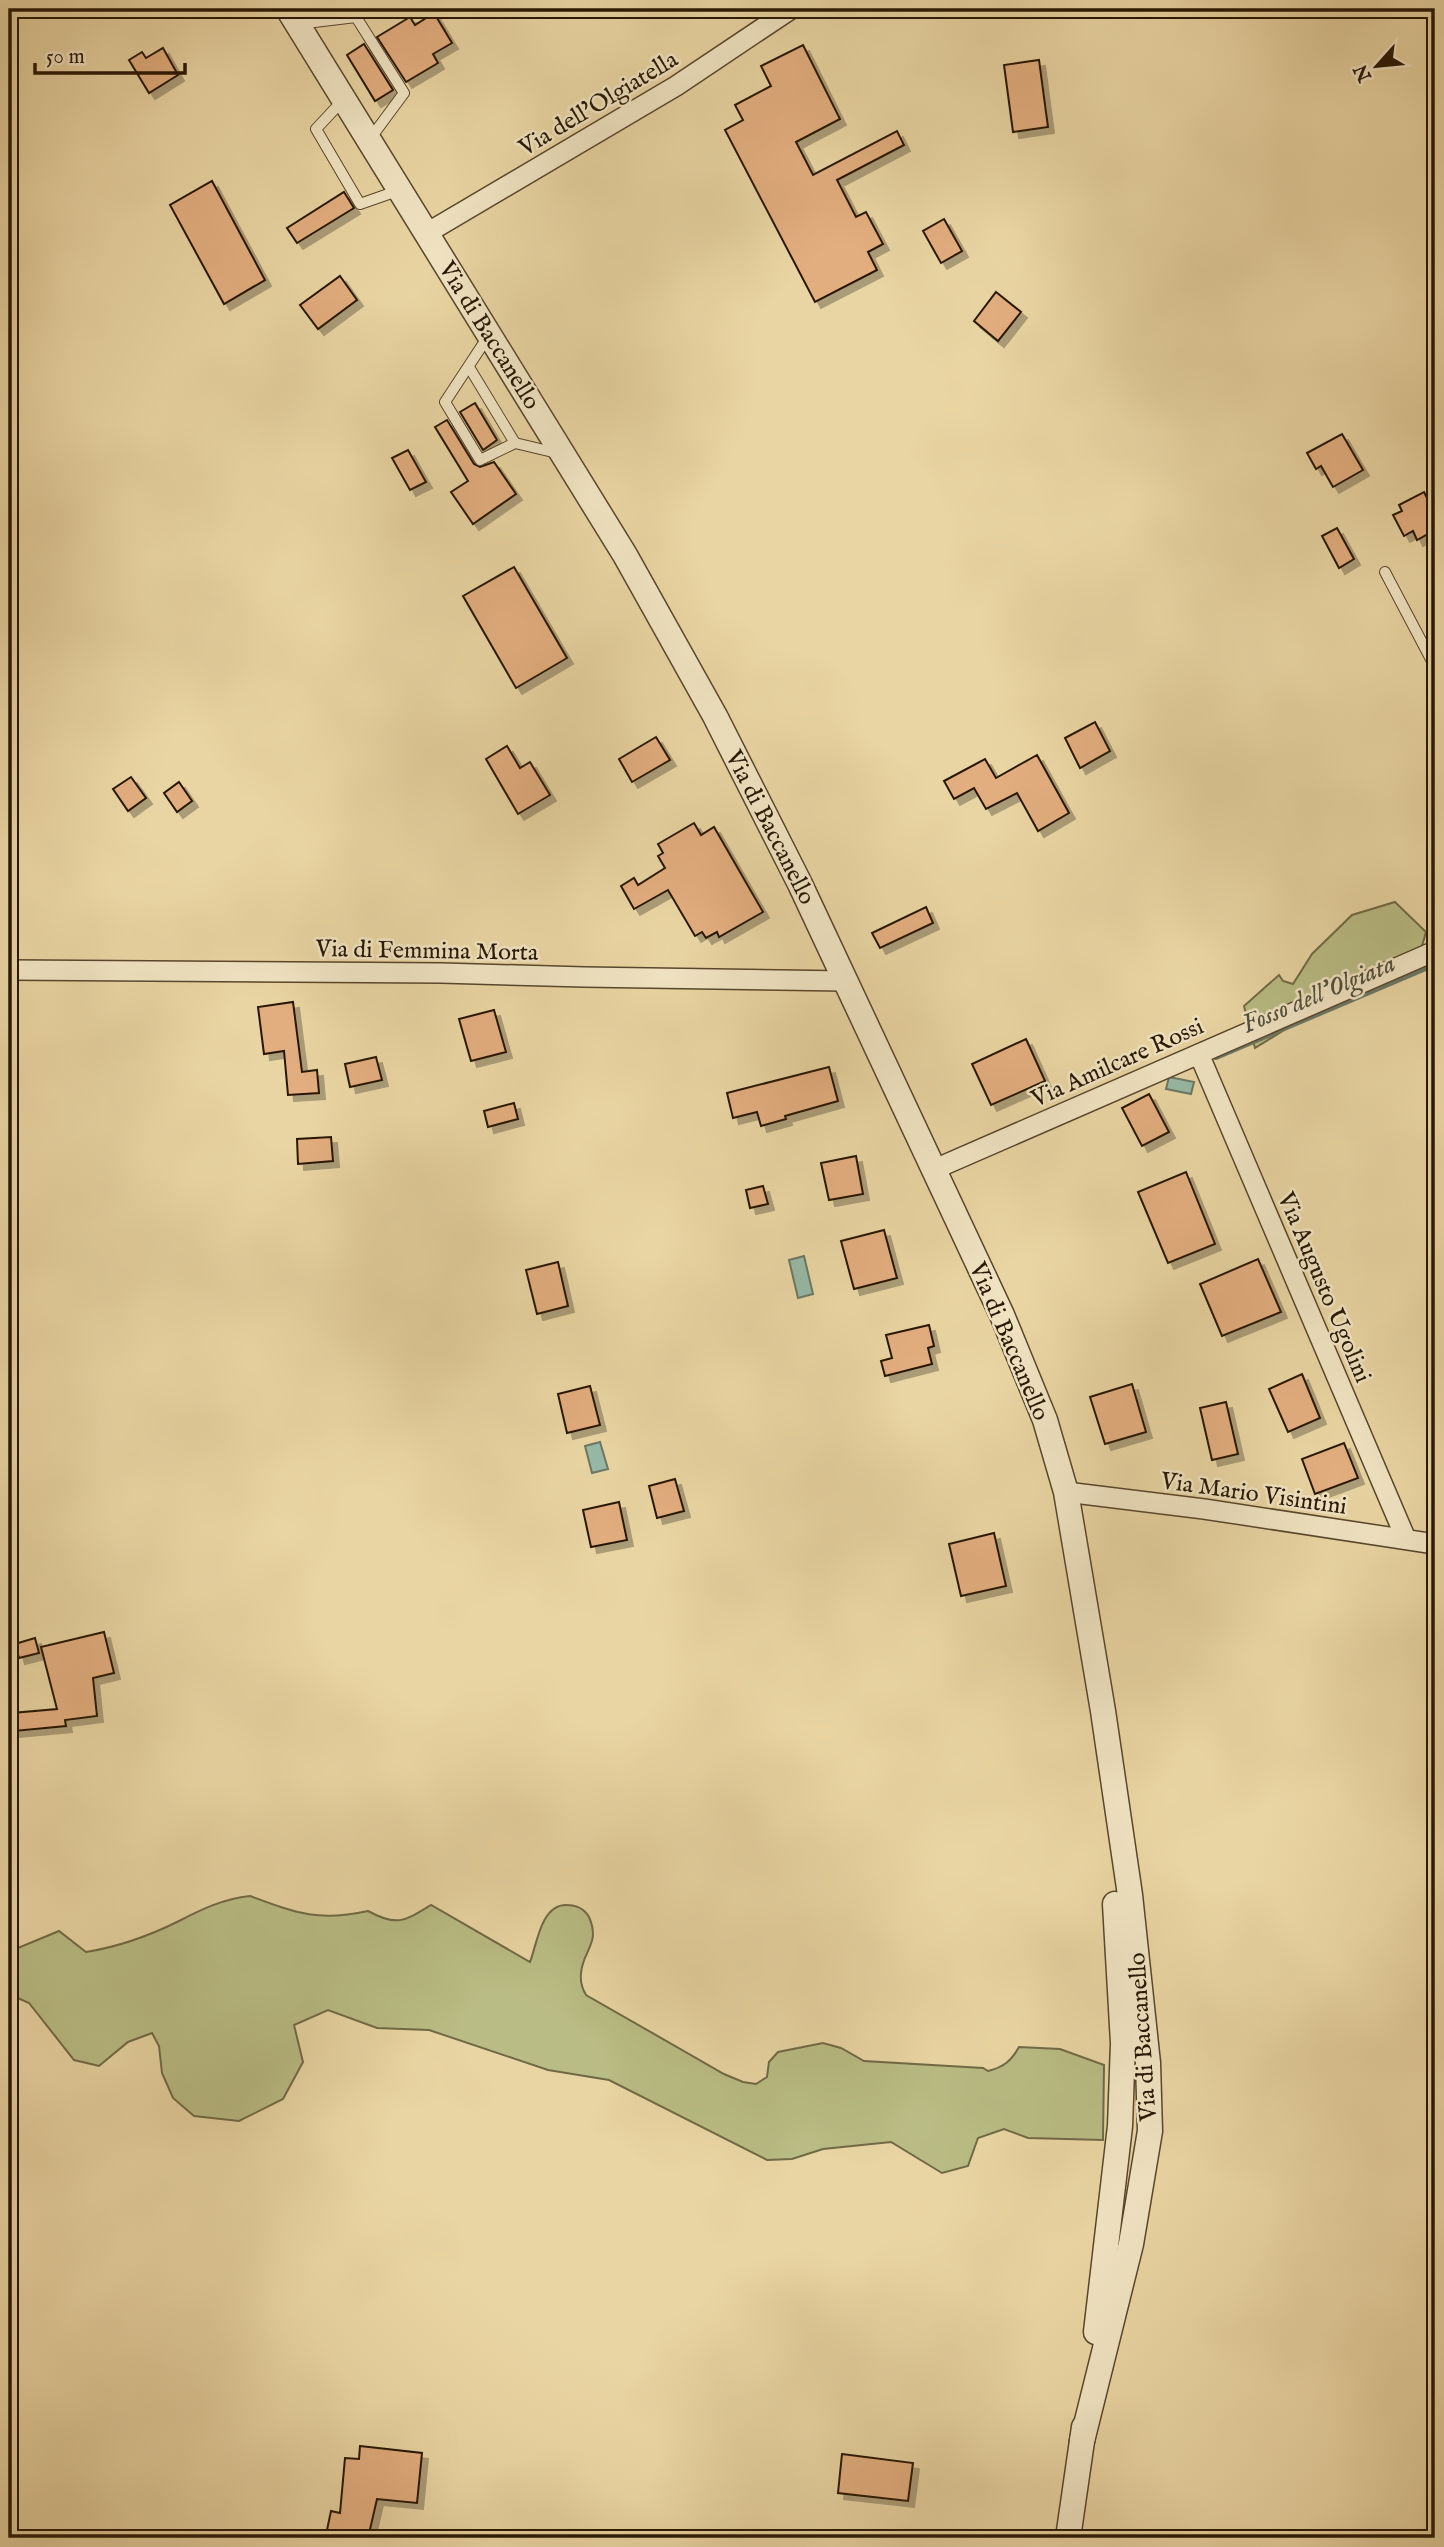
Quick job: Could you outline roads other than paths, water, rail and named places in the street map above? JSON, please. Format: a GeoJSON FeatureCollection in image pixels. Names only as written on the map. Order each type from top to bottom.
{"type":"FeatureCollection","features":[{"type":"Feature","properties":{"kind":"street","name":"Via dell'Olgiatella"},"geometry":{"type":"LineString","coordinates":[[427,233],[676,86],[791,9]]}},
{"type":"Feature","properties":{"kind":"street","name":"Via di Baccanello"},"geometry":{"type":"LineString","coordinates":[[293,16],[625,555],[715,716],[800,884],[935,1169],[1024,1368],[1054,1448],[1066,1492],[1103,1711],[1130,1895],[1148,2063],[1150,2132],[1131,2244],[1082,2441]]}},
{"type":"Feature","properties":{"kind":"street","name":"Via Amilcare Rossi"},"geometry":{"type":"LineString","coordinates":[[935,1169],[1435,951]]}},
{"type":"Feature","properties":{"kind":"street","name":"Via di Femmina Morta"},"geometry":{"type":"LineString","coordinates":[[9,970],[441,973],[845,981]]}},
{"type":"Feature","properties":{"kind":"street","name":"Via Augusto Ugolini"},"geometry":{"type":"LineString","coordinates":[[1199,1054],[1406,1539]]}},
{"type":"Feature","properties":{"kind":"street","name":"Via Mario Visintini"},"geometry":{"type":"LineString","coordinates":[[1066,1492],[1204,1509],[1435,1544]]}},
{"type":"Feature","properties":{"kind":"street","name":"Via di Baccanello"},"geometry":{"type":"LineString","coordinates":[[1068,2538],[1120,2126],[1123,2067],[1103,1711]]}},
{"type":"Feature","properties":{"kind":"lane"},"geometry":{"type":"LineString","coordinates":[[293,16],[356,17],[404,93],[370,139]]}},
{"type":"Feature","properties":{"kind":"lane"},"geometry":{"type":"LineString","coordinates":[[344,99],[316,129],[360,204],[401,190]]}},
{"type":"Feature","properties":{"kind":"lane"},"geometry":{"type":"LineString","coordinates":[[490,335],[445,402],[480,460],[515,443],[563,454]]}},
{"type":"Feature","properties":{"kind":"lane"},"geometry":{"type":"LineString","coordinates":[[469,367],[515,443]]}},
{"type":"Feature","properties":{"kind":"lane"},"geometry":{"type":"LineString","coordinates":[[1385,572],[1435,667]]}},
{"type":"Feature","properties":{"kind":"waterway","name":"Fosso dell'Olgiata"},"geometry":{"type":"LineString","coordinates":[[1216,1057],[1435,964]]}}]}
